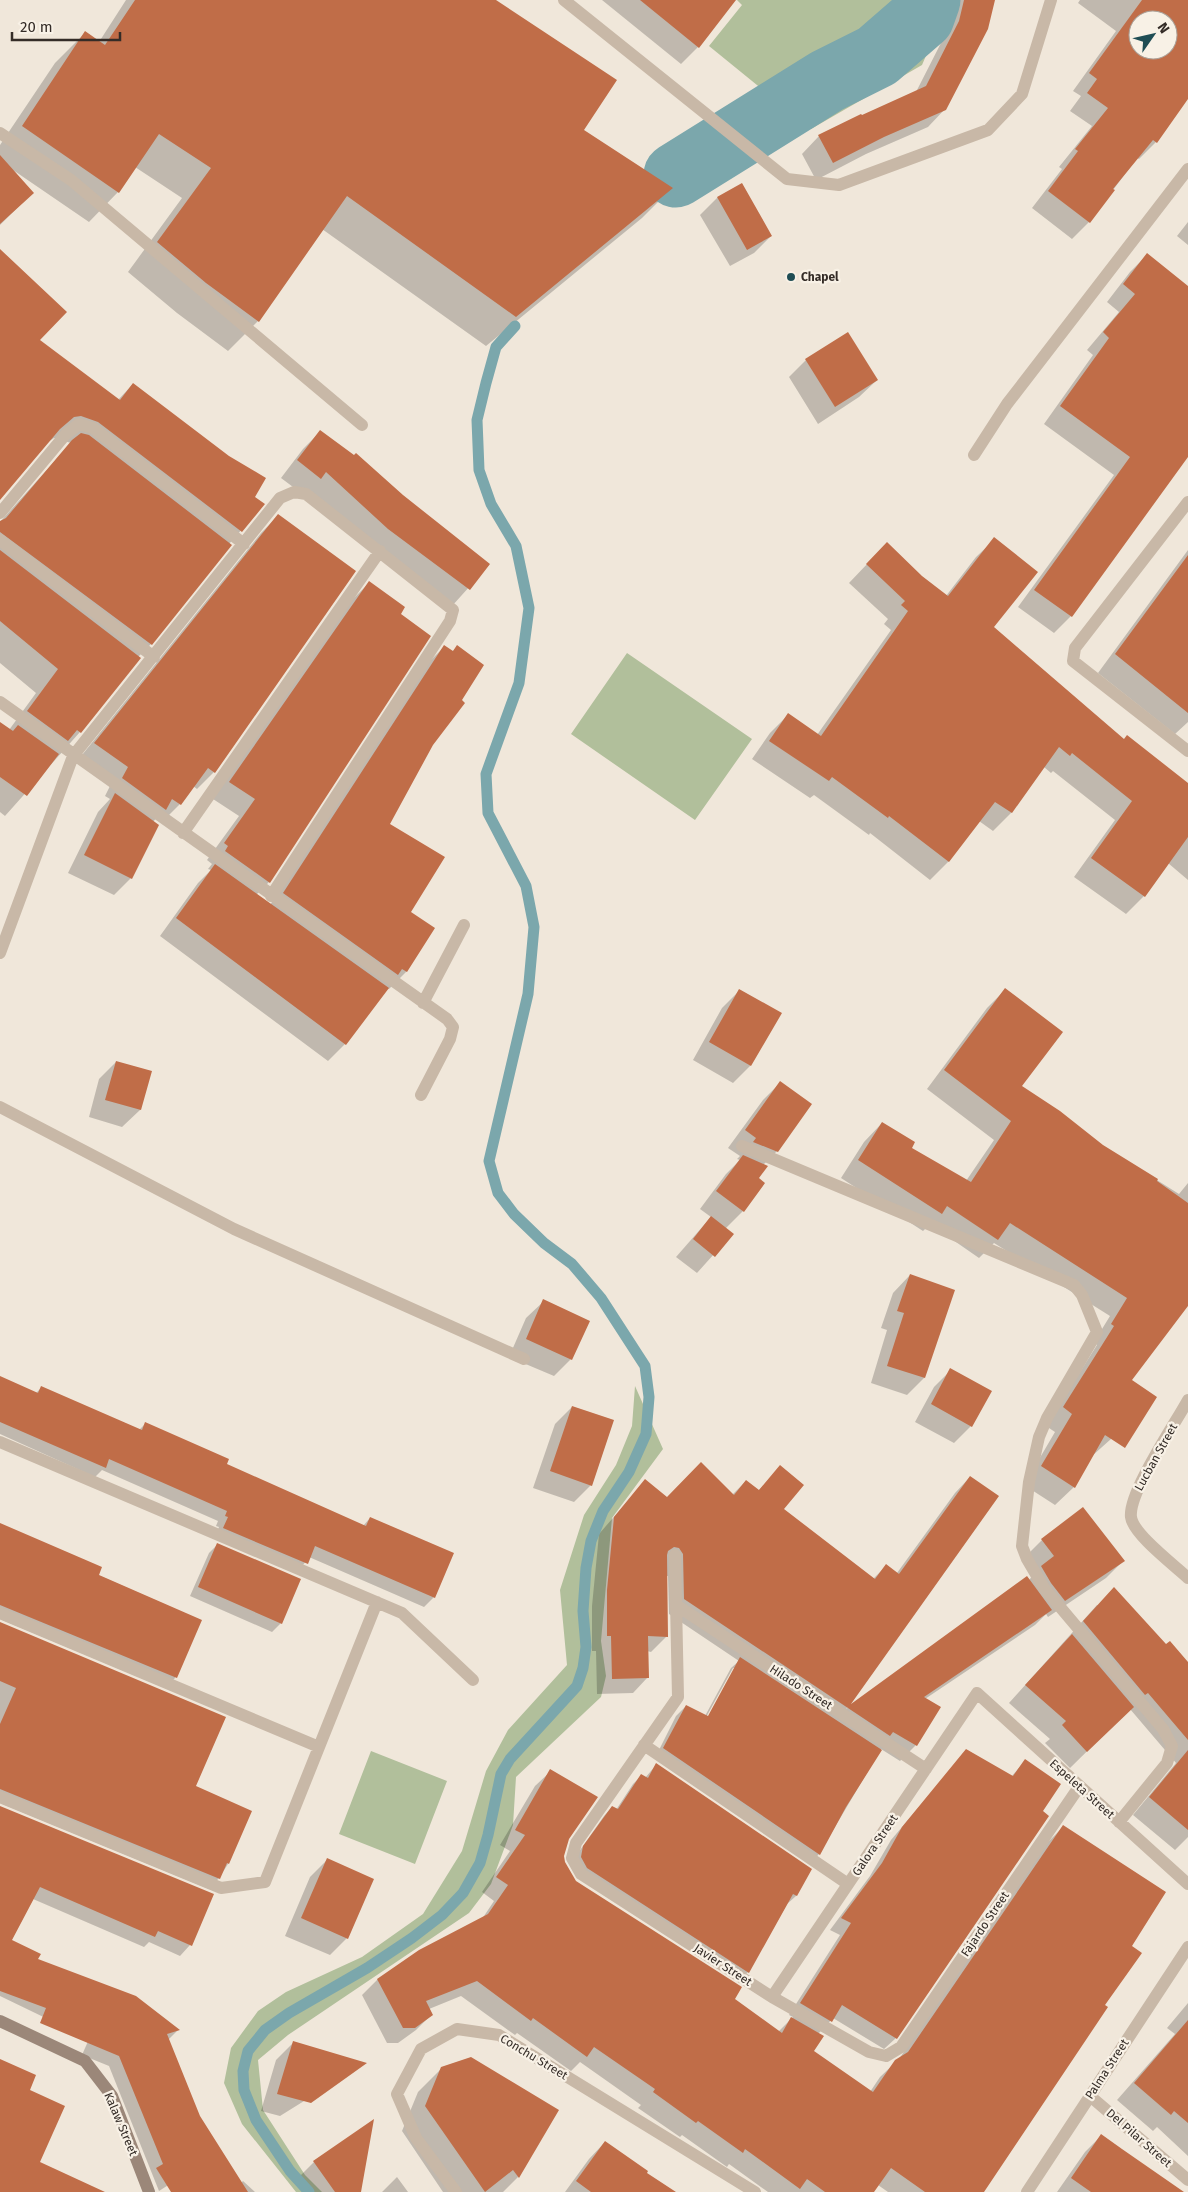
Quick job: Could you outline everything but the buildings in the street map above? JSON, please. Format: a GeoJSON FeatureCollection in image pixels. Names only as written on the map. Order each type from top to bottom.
{"type":"FeatureCollection","features":[{"type":"Feature","properties":{"kind":"main road","name":"Kalaw Street"},"geometry":{"type":"LineString","coordinates":[[0,2021],[85,2060],[112,2096],[149,2192]]}},
{"type":"Feature","properties":{"kind":"street"},"geometry":{"type":"LineString","coordinates":[[564,0],[787,179],[839,185],[988,130],[1022,94],[1051,0]]}},
{"type":"Feature","properties":{"kind":"street"},"geometry":{"type":"LineString","coordinates":[[0,133],[71,180],[362,426]]}},
{"type":"Feature","properties":{"kind":"street"},"geometry":{"type":"LineString","coordinates":[[974,455],[1007,404],[1188,169]]}},
{"type":"Feature","properties":{"kind":"street"},"geometry":{"type":"LineString","coordinates":[[0,513],[66,434],[80,424],[93,428],[244,544]]}},
{"type":"Feature","properties":{"kind":"street"},"geometry":{"type":"LineString","coordinates":[[0,953],[73,756],[280,498],[294,492],[306,494],[443,600],[452,610],[450,620],[271,896]]}},
{"type":"Feature","properties":{"kind":"street"},"geometry":{"type":"LineString","coordinates":[[1188,502],[1075,648],[1073,661],[1188,751]]}},
{"type":"Feature","properties":{"kind":"street"},"geometry":{"type":"LineString","coordinates":[[0,540],[154,657]]}},
{"type":"Feature","properties":{"kind":"street"},"geometry":{"type":"LineString","coordinates":[[183,834],[380,551]]}},
{"type":"Feature","properties":{"kind":"street"},"geometry":{"type":"LineString","coordinates":[[0,702],[73,756],[447,1019],[453,1027],[450,1039],[421,1095]]}},
{"type":"Feature","properties":{"kind":"street"},"geometry":{"type":"LineString","coordinates":[[423,1003],[464,925]]}},
{"type":"Feature","properties":{"kind":"street"},"geometry":{"type":"LineString","coordinates":[[0,1107],[234,1229],[524,1359]]}},
{"type":"Feature","properties":{"kind":"street"},"geometry":{"type":"LineString","coordinates":[[742,1146],[1074,1285],[1082,1295],[1097,1332],[1047,1418],[1039,1437],[1029,1482],[1022,1546],[1027,1559],[1044,1588],[1163,1729],[1172,1746],[1167,1764],[1119,1822]]}},
{"type":"Feature","properties":{"kind":"street","name":"Lucban Street"},"geometry":{"type":"LineString","coordinates":[[1188,1400],[1134,1495],[1131,1517],[1143,1538],[1188,1578]]}},
{"type":"Feature","properties":{"kind":"street"},"geometry":{"type":"LineString","coordinates":[[0,1442],[402,1613],[473,1680]]}},
{"type":"Feature","properties":{"kind":"street"},"geometry":{"type":"LineString","coordinates":[[675,1555],[678,1696],[644,1745],[848,1884]]}},
{"type":"Feature","properties":{"kind":"street"},"geometry":{"type":"LineString","coordinates":[[0,1797],[221,1888],[265,1882],[377,1602]]}},
{"type":"Feature","properties":{"kind":"street","name":"Hilado Street"},"geometry":{"type":"LineString","coordinates":[[676,1605],[926,1768]]}},
{"type":"Feature","properties":{"kind":"street"},"geometry":{"type":"LineString","coordinates":[[0,1613],[319,1747]]}},
{"type":"Feature","properties":{"kind":"street","name":"Espeleta Street"},"geometry":{"type":"LineString","coordinates":[[977,1693],[1188,1884]]}},
{"type":"Feature","properties":{"kind":"street","name":"Galora Street"},"geometry":{"type":"LineString","coordinates":[[772,1997],[977,1693]]}},
{"type":"Feature","properties":{"kind":"street","name":"Javier Street"},"geometry":{"type":"LineString","coordinates":[[644,1745],[576,1843],[572,1858],[582,1874],[772,1997],[869,2052],[886,2056]]}},
{"type":"Feature","properties":{"kind":"street","name":"Fajardo Street"},"geometry":{"type":"LineString","coordinates":[[886,2056],[901,2046],[1079,1787]]}},
{"type":"Feature","properties":{"kind":"street","name":"Palma Street"},"geometry":{"type":"LineString","coordinates":[[1027,2192],[1188,1947]]}},
{"type":"Feature","properties":{"kind":"street","name":"Conchu Street"},"geometry":{"type":"LineString","coordinates":[[456,2192],[416,2138],[397,2094],[421,2049],[457,2029],[500,2035],[755,2192]]}},
{"type":"Feature","properties":{"kind":"street","name":"Del Pilar Street"},"geometry":{"type":"LineString","coordinates":[[1090,2096],[1188,2180]]}},
{"type":"Feature","properties":{"kind":"green space"},"geometry":{"type":"Polygon","coordinates":[[[737,0],[950,0],[922,65],[811,129],[709,46],[742,5],[737,0]]]}},
{"type":"Feature","properties":{"kind":"green space"},"geometry":{"type":"Polygon","coordinates":[[[627,653],[752,739],[695,820],[571,734],[627,653]]]}},
{"type":"Feature","properties":{"kind":"green space"},"geometry":{"type":"Polygon","coordinates":[[[635,1386],[663,1449],[612,1518],[601,1641],[606,1676],[601,1697],[516,1777],[513,1825],[491,1884],[469,1913],[288,2035],[258,2060],[263,2110],[305,2175],[322,2192],[296,2192],[242,2124],[224,2083],[231,2048],[258,2011],[286,1992],[362,1957],[423,1914],[462,1851],[486,1771],[508,1730],[567,1665],[560,1590],[584,1515],[616,1465],[632,1426],[635,1386]]]}},
{"type":"Feature","properties":{"kind":"green space"},"geometry":{"type":"Polygon","coordinates":[[[371,1751],[447,1781],[415,1864],[339,1834],[371,1751]]]}},
{"type":"Feature","properties":{"kind":"waterway"},"geometry":{"type":"LineString","coordinates":[[676,175],[827,81],[877,56],[922,17],[928,0]]}},
{"type":"Feature","properties":{"kind":"waterway"},"geometry":{"type":"LineString","coordinates":[[309,2192],[290,2171],[256,2120],[244,2090],[243,2071],[248,2051],[265,2030],[289,2013],[367,1968],[412,1938],[442,1915],[463,1893],[480,1863],[501,1774],[510,1759],[577,1686],[583,1668],[586,1647],[583,1611],[586,1568],[591,1541],[603,1511],[629,1472],[646,1434],[649,1397],[645,1366],[601,1298],[572,1264],[544,1243],[514,1214],[498,1193],[489,1161],[528,994],[534,927],[526,886],[488,813],[486,774],[519,683],[529,608],[516,546],[491,504],[479,470],[477,420],[486,383],[496,347],[515,326]]}},
{"type":"Feature","properties":{"kind":"place","name":"Chapel"},"geometry":{"type":"Point","coordinates":[791,277]}}]}
